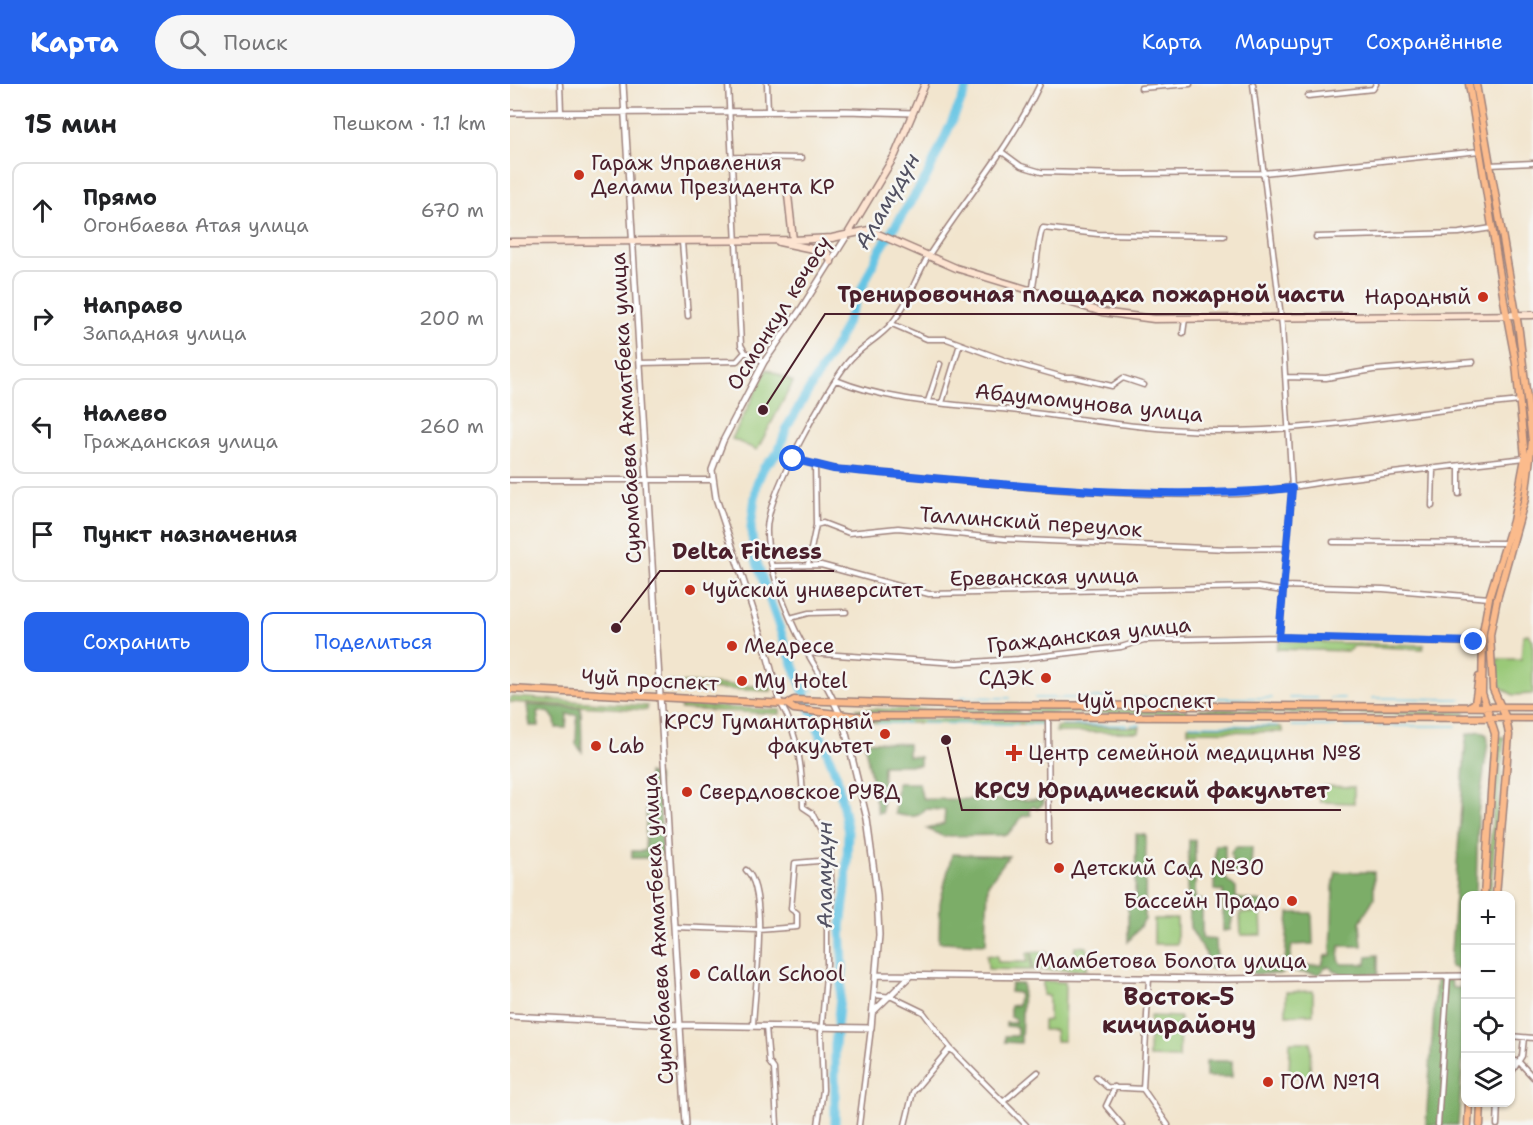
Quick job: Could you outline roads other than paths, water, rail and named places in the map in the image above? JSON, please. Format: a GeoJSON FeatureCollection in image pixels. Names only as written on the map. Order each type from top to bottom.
{"type":"FeatureCollection","features":[{"type":"Feature","properties":{"kind":"main road","name":"Осмонкул көчөсү"},"geometry":{"type":"LineString","coordinates":[[849,232],[885,176],[925,84]]}},
{"type":"Feature","properties":{"kind":"main road"},"geometry":{"type":"LineString","coordinates":[[1469,84],[1530,458],[1489,598],[1482,643],[1482,693],[1496,734],[1484,891]]}},
{"type":"Feature","properties":{"kind":"main road"},"geometry":{"type":"LineString","coordinates":[[1476,84],[1530,392],[1532,441],[1523,511],[1497,599],[1490,635],[1493,689],[1503,708],[1509,735],[1496,891]]}},
{"type":"Feature","properties":{"kind":"main road"},"geometry":{"type":"LineString","coordinates":[[788,195],[793,240]]}},
{"type":"Feature","properties":{"kind":"main road"},"geometry":{"type":"LineString","coordinates":[[510,242],[793,240],[832,238],[864,230],[905,244],[956,268],[1032,292],[1127,316],[1185,319],[1533,315]]}},
{"type":"Feature","properties":{"kind":"main road"},"geometry":{"type":"LineString","coordinates":[[776,240],[794,247],[827,252],[831,262]]}},
{"type":"Feature","properties":{"kind":"main road"},"geometry":{"type":"LineString","coordinates":[[1467,708],[1474,703],[1481,667]]}},
{"type":"Feature","properties":{"kind":"main road","name":"Чуй проспект"},"geometry":{"type":"LineString","coordinates":[[510,689],[661,698],[952,705],[1533,707]]}},
{"type":"Feature","properties":{"kind":"main road","name":"Чуй проспект"},"geometry":{"type":"LineString","coordinates":[[787,702],[794,709],[825,710],[854,716],[1533,718]]}},
{"type":"Feature","properties":{"kind":"main road"},"geometry":{"type":"LineString","coordinates":[[1193,706],[1193,718]]}},
{"type":"Feature","properties":{"kind":"main road"},"geometry":{"type":"LineString","coordinates":[[1467,1125],[1469,1107]]}},
{"type":"Feature","properties":{"kind":"main road"},"geometry":{"type":"LineString","coordinates":[[1480,1125],[1481,1107]]}},
{"type":"Feature","properties":{"kind":"street"},"geometry":{"type":"LineString","coordinates":[[560,84],[561,112]]}},
{"type":"Feature","properties":{"kind":"street","name":"Суюмбаева Ахматбека улица"},"geometry":{"type":"LineString","coordinates":[[623,84],[686,1125]]}},
{"type":"Feature","properties":{"kind":"street","name":"Осмонкул көчөсү"},"geometry":{"type":"LineString","coordinates":[[728,84],[741,345],[745,352]]}},
{"type":"Feature","properties":{"kind":"street"},"geometry":{"type":"LineString","coordinates":[[767,84],[768,111]]}},
{"type":"Feature","properties":{"kind":"street"},"geometry":{"type":"LineString","coordinates":[[859,1125],[879,935],[873,848],[843,721],[790,618],[773,566],[768,541],[768,520],[793,459],[836,380],[859,351],[892,324],[907,301],[928,256],[1002,152],[1040,84]]}},
{"type":"Feature","properties":{"kind":"street"},"geometry":{"type":"LineString","coordinates":[[1141,88],[1190,84]]}},
{"type":"Feature","properties":{"kind":"street"},"geometry":{"type":"LineString","coordinates":[[1253,84],[1281,318],[1292,488],[1279,637]]}},
{"type":"Feature","properties":{"kind":"street"},"geometry":{"type":"LineString","coordinates":[[1308,96],[1372,89],[1376,84]]}},
{"type":"Feature","properties":{"kind":"street"},"geometry":{"type":"LineString","coordinates":[[510,113],[768,111],[913,113]]}},
{"type":"Feature","properties":{"kind":"street"},"geometry":{"type":"LineString","coordinates":[[1002,152],[1021,166],[1041,172],[1263,173],[1480,151]]}},
{"type":"Feature","properties":{"kind":"street"},"geometry":{"type":"LineString","coordinates":[[683,163],[802,158]]}},
{"type":"Feature","properties":{"kind":"street"},"geometry":{"type":"LineString","coordinates":[[1490,165],[1533,164]]}},
{"type":"Feature","properties":{"kind":"street"},"geometry":{"type":"LineString","coordinates":[[1032,292],[1038,270],[1040,233],[1043,228],[1098,234],[1224,236]]}},
{"type":"Feature","properties":{"kind":"street"},"geometry":{"type":"LineString","coordinates":[[1316,237],[1458,232],[1492,228]]}},
{"type":"Feature","properties":{"kind":"street","name":"Осмонкул көчөсү"},"geometry":{"type":"LineString","coordinates":[[712,480],[712,470],[723,441],[764,362],[849,232]]}},
{"type":"Feature","properties":{"kind":"street"},"geometry":{"type":"LineString","coordinates":[[682,241],[688,316]]}},
{"type":"Feature","properties":{"kind":"street"},"geometry":{"type":"LineString","coordinates":[[1183,333],[1185,319]]}},
{"type":"Feature","properties":{"kind":"street"},"geometry":{"type":"LineString","coordinates":[[892,324],[927,339],[947,339],[1063,377],[1073,376],[1112,386],[1123,378],[1144,385]]}},
{"type":"Feature","properties":{"kind":"street"},"geometry":{"type":"LineString","coordinates":[[942,403],[960,344]]}},
{"type":"Feature","properties":{"kind":"street"},"geometry":{"type":"LineString","coordinates":[[640,363],[737,361],[745,352],[764,362]]}},
{"type":"Feature","properties":{"kind":"street"},"geometry":{"type":"LineString","coordinates":[[1285,377],[1326,378],[1372,370],[1473,362]]}},
{"type":"Feature","properties":{"kind":"street"},"geometry":{"type":"LineString","coordinates":[[928,401],[940,364]]}},
{"type":"Feature","properties":{"kind":"street","name":"Абдумомунова улица"},"geometry":{"type":"LineString","coordinates":[[836,380],[857,389],[928,401],[1158,429],[1289,429],[1520,401]]}},
{"type":"Feature","properties":{"kind":"street"},"geometry":{"type":"LineString","coordinates":[[793,459],[834,469],[1092,491],[1171,495],[1239,494],[1530,458]]}},
{"type":"Feature","properties":{"kind":"street"},"geometry":{"type":"LineString","coordinates":[[808,564],[816,525],[815,465]]}},
{"type":"Feature","properties":{"kind":"street"},"geometry":{"type":"LineString","coordinates":[[1459,467],[1459,494]]}},
{"type":"Feature","properties":{"kind":"street"},"geometry":{"type":"LineString","coordinates":[[1432,506],[1433,470]]}},
{"type":"Feature","properties":{"kind":"street"},"geometry":{"type":"LineString","coordinates":[[510,480],[712,480],[764,643],[787,702],[803,807],[812,813],[826,837],[830,860],[832,906],[827,922],[823,1090],[818,1125]]}},
{"type":"Feature","properties":{"kind":"street","name":"Таллинский переулок"},"geometry":{"type":"LineString","coordinates":[[816,525],[823,523],[849,533],[898,528],[1005,539],[1227,549],[1287,548]]}},
{"type":"Feature","properties":{"kind":"street"},"geometry":{"type":"LineString","coordinates":[[1333,542],[1506,543]]}},
{"type":"Feature","properties":{"kind":"street","name":"Ереванская улица"},"geometry":{"type":"LineString","coordinates":[[773,566],[821,565],[929,594],[1257,587],[1383,589],[1489,598]]}},
{"type":"Feature","properties":{"kind":"street"},"geometry":{"type":"LineString","coordinates":[[790,618],[809,613],[846,612]]}},
{"type":"Feature","properties":{"kind":"street","name":"Гражданская улица"},"geometry":{"type":"LineString","coordinates":[[807,652],[957,663],[1018,659],[1120,646],[1144,640],[1279,637],[1482,643]]}},
{"type":"Feature","properties":{"kind":"street"},"geometry":{"type":"LineString","coordinates":[[1048,718],[1049,842]]}},
{"type":"Feature","properties":{"kind":"street"},"geometry":{"type":"LineString","coordinates":[[674,927],[758,930],[796,927],[797,913],[791,909],[795,863],[830,860]]}},
{"type":"Feature","properties":{"kind":"street"},"geometry":{"type":"LineString","coordinates":[[746,870],[754,879],[760,959],[755,975],[753,1026]]}},
{"type":"Feature","properties":{"kind":"street","name":"Мамбетова Болота улица"},"geometry":{"type":"LineString","coordinates":[[876,975],[1149,978],[1461,976]]}},
{"type":"Feature","properties":{"kind":"street"},"geometry":{"type":"LineString","coordinates":[[872,1013],[911,975]]}},
{"type":"Feature","properties":{"kind":"street"},"geometry":{"type":"LineString","coordinates":[[1438,1125],[1448,976]]}},
{"type":"Feature","properties":{"kind":"street"},"geometry":{"type":"LineString","coordinates":[[1149,978],[1143,1089],[1168,1125]]}},
{"type":"Feature","properties":{"kind":"street"},"geometry":{"type":"LineString","coordinates":[[874,995],[889,996],[922,1012],[950,1048],[1026,1125]]}},
{"type":"Feature","properties":{"kind":"street"},"geometry":{"type":"LineString","coordinates":[[510,1016],[680,1025],[871,1028]]}},
{"type":"Feature","properties":{"kind":"street"},"geometry":{"type":"LineString","coordinates":[[766,1026],[769,1062],[774,1069],[777,1125]]}},
{"type":"Feature","properties":{"kind":"street"},"geometry":{"type":"LineString","coordinates":[[1515,1037],[1533,1038]]}},
{"type":"Feature","properties":{"kind":"street"},"geometry":{"type":"LineString","coordinates":[[1515,1068],[1519,1062],[1524,1038]]}},
{"type":"Feature","properties":{"kind":"street"},"geometry":{"type":"LineString","coordinates":[[905,1125],[913,1092],[950,1048]]}},
{"type":"Feature","properties":{"kind":"street"},"geometry":{"type":"LineString","coordinates":[[1515,1061],[1519,1062],[1533,1077]]}},
{"type":"Feature","properties":{"kind":"street"},"geometry":{"type":"LineString","coordinates":[[1004,1101],[1038,1072]]}},
{"type":"Feature","properties":{"kind":"street"},"geometry":{"type":"LineString","coordinates":[[1096,1077],[1107,1087],[1143,1089]]}},
{"type":"Feature","properties":{"kind":"street"},"geometry":{"type":"LineString","coordinates":[[1115,1087],[1106,1106],[1122,1125]]}},
{"type":"Feature","properties":{"kind":"street"},"geometry":{"type":"LineString","coordinates":[[1497,1125],[1498,1107]]}},
{"type":"Feature","properties":{"kind":"waterway","name":"Аламүдүн"},"geometry":{"type":"LineString","coordinates":[[835,1125],[835,1045],[843,970],[841,927],[846,887],[848,832],[837,777],[783,638],[754,554],[751,527],[757,483],[764,467],[778,453],[787,427],[838,341],[878,253],[927,176],[969,84]]}},
{"type":"Feature","properties":{"kind":"waterway"},"geometry":{"type":"LineString","coordinates":[[803,689],[814,691]]}},
{"type":"Feature","properties":{"kind":"waterway"},"geometry":{"type":"LineString","coordinates":[[961,697],[1010,698]]}},
{"type":"Feature","properties":{"kind":"waterway"},"geometry":{"type":"LineString","coordinates":[[1035,698],[1104,698]]}},
{"type":"Feature","properties":{"kind":"waterway"},"geometry":{"type":"LineString","coordinates":[[1133,698],[1184,698]]}},
{"type":"Feature","properties":{"kind":"waterway"},"geometry":{"type":"LineString","coordinates":[[1212,698],[1272,698]]}},
{"type":"Feature","properties":{"kind":"waterway"},"geometry":{"type":"LineString","coordinates":[[1289,698],[1317,698]]}},
{"type":"Feature","properties":{"kind":"waterway"},"geometry":{"type":"LineString","coordinates":[[1330,698],[1344,698]]}},
{"type":"Feature","properties":{"kind":"waterway"},"geometry":{"type":"LineString","coordinates":[[1372,698],[1462,699]]}},
{"type":"Feature","properties":{"kind":"waterway"},"geometry":{"type":"LineString","coordinates":[[817,721],[827,722]]}},
{"type":"Feature","properties":{"kind":"waterway"},"geometry":{"type":"LineString","coordinates":[[878,723],[909,723]]}},
{"type":"Feature","properties":{"kind":"waterway"},"geometry":{"type":"LineString","coordinates":[[922,723],[1018,724]]}},
{"type":"Feature","properties":{"kind":"waterway"},"geometry":{"type":"LineString","coordinates":[[1024,724],[1045,724]]}},
{"type":"Feature","properties":{"kind":"waterway"},"geometry":{"type":"LineString","coordinates":[[1062,725],[1127,725]]}},
{"type":"Feature","properties":{"kind":"waterway"},"geometry":{"type":"LineString","coordinates":[[1131,725],[1140,725]]}},
{"type":"Feature","properties":{"kind":"waterway"},"geometry":{"type":"LineString","coordinates":[[1190,725],[1277,726]]}},
{"type":"Feature","properties":{"kind":"waterway"},"geometry":{"type":"LineString","coordinates":[[1292,726],[1337,726]]}},
{"type":"Feature","properties":{"kind":"waterway"},"geometry":{"type":"LineString","coordinates":[[1344,726],[1370,726]]}},
{"type":"Feature","properties":{"kind":"waterway"},"geometry":{"type":"LineString","coordinates":[[1378,726],[1456,726]]}},
{"type":"Feature","properties":{"kind":"place","name":"Гараж Управления Делами Президента КР"},"geometry":{"type":"Point","coordinates":[579,175]}},
{"type":"Feature","properties":{"kind":"place","name":"Народный"},"geometry":{"type":"Point","coordinates":[1483,297]}},
{"type":"Feature","properties":{"kind":"place","name":"Тренировочная площадка пожарной части"},"geometry":{"type":"Point","coordinates":[763,410]}},
{"type":"Feature","properties":{"kind":"place","name":"Чуйский университет"},"geometry":{"type":"Point","coordinates":[690,590]}},
{"type":"Feature","properties":{"kind":"place","name":"Delta Fitness"},"geometry":{"type":"Point","coordinates":[616,628]}},
{"type":"Feature","properties":{"kind":"place","name":"Медресе"},"geometry":{"type":"Point","coordinates":[732,646]}},
{"type":"Feature","properties":{"kind":"place","name":"СДЭК"},"geometry":{"type":"Point","coordinates":[1046,678]}},
{"type":"Feature","properties":{"kind":"place","name":"My Hotel"},"geometry":{"type":"Point","coordinates":[742,681]}},
{"type":"Feature","properties":{"kind":"place","name":"КРСУ Гуманитарный факультет"},"geometry":{"type":"Point","coordinates":[885,734]}},
{"type":"Feature","properties":{"kind":"place","name":"КРСУ Юридический факультет"},"geometry":{"type":"Point","coordinates":[946,740]}},
{"type":"Feature","properties":{"kind":"place","name":"Lab"},"geometry":{"type":"Point","coordinates":[596,746]}},
{"type":"Feature","properties":{"kind":"place","name":"Центр семейной медицины №8"},"geometry":{"type":"Point","coordinates":[1014,753]}},
{"type":"Feature","properties":{"kind":"place","name":"Свердловское РУВД"},"geometry":{"type":"Point","coordinates":[687,792]}},
{"type":"Feature","properties":{"kind":"place","name":"Детский Сад №30"},"geometry":{"type":"Point","coordinates":[1059,868]}},
{"type":"Feature","properties":{"kind":"place","name":"Бассейн Прадо"},"geometry":{"type":"Point","coordinates":[1292,901]}},
{"type":"Feature","properties":{"kind":"place","name":"Callan School"},"geometry":{"type":"Point","coordinates":[695,974]}},
{"type":"Feature","properties":{"kind":"place","name":"ГОМ №19"},"geometry":{"type":"Point","coordinates":[1268,1082]}},
{"type":"Feature","properties":{"kind":"district","name":"Восток-5 кичирайону"},"geometry":{"type":"Point","coordinates":[1179,1011]}}]}
